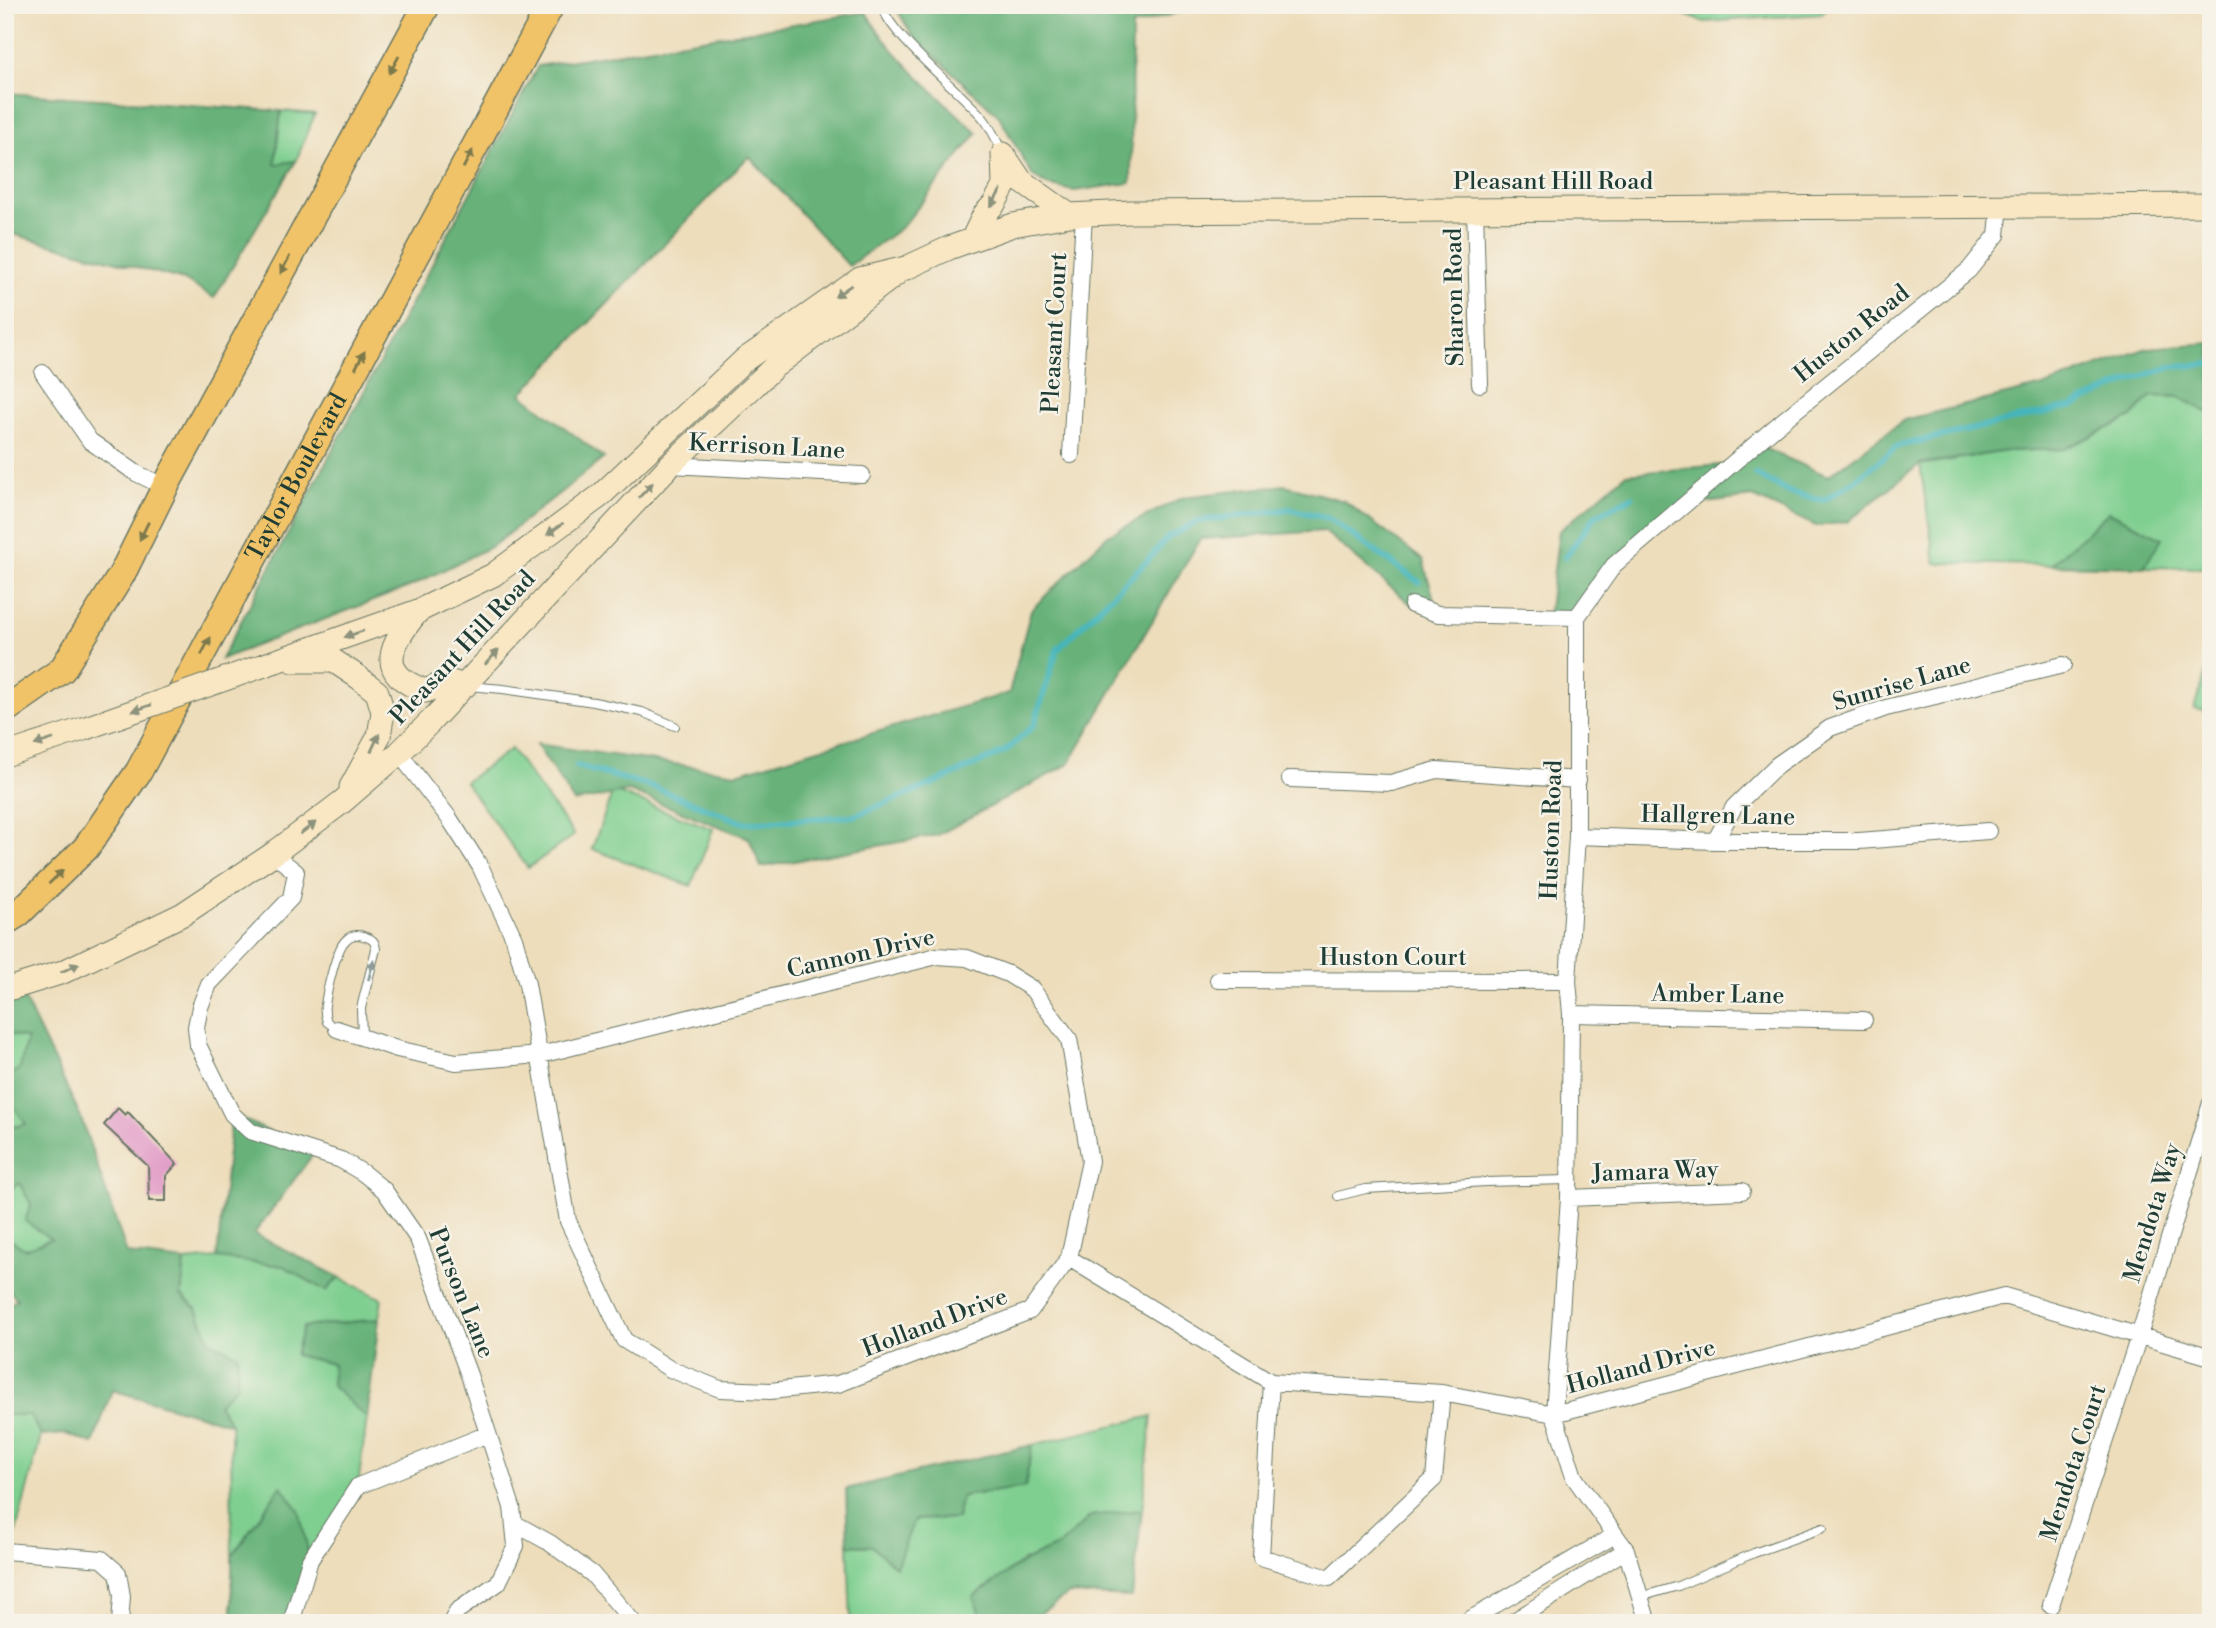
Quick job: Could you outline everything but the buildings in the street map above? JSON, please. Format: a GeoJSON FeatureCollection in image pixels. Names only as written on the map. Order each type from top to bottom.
{"type":"FeatureCollection","features":[{"type":"Feature","properties":{"kind":"main road"},"geometry":{"type":"LineString","coordinates":[[5,710],[62,670],[122,574],[166,487],[427,5]]}},
{"type":"Feature","properties":{"kind":"main road","name":"Taylor Boulevard"},"geometry":{"type":"LineString","coordinates":[[5,922],[18,914],[86,848],[139,771],[551,5]]}},
{"type":"Feature","properties":{"kind":"main road"},"geometry":{"type":"LineString","coordinates":[[1003,154],[1021,181],[1076,215]]}},
{"type":"Feature","properties":{"kind":"main road"},"geometry":{"type":"LineString","coordinates":[[973,238],[984,215],[1004,186],[1003,154]]}},
{"type":"Feature","properties":{"kind":"main road","name":"Pleasant Hill Road"},"geometry":{"type":"LineString","coordinates":[[5,755],[418,611],[493,575],[600,496],[743,361],[860,279],[906,268],[973,238],[1013,225],[1076,215],[1475,209],[2211,205]]}},
{"type":"Feature","properties":{"kind":"main road","name":"Pleasant Hill Road"},"geometry":{"type":"LineString","coordinates":[[5,990],[63,972],[183,914],[273,854],[342,802],[399,753],[465,686],[670,465],[775,366],[906,268]]}},
{"type":"Feature","properties":{"kind":"main road"},"geometry":{"type":"LineString","coordinates":[[418,611],[397,640],[391,658],[396,672],[403,682],[426,691],[448,681],[465,686]]}},
{"type":"Feature","properties":{"kind":"main road"},"geometry":{"type":"LineString","coordinates":[[276,661],[334,661],[377,692],[383,712],[380,736],[342,802]]}},
{"type":"Feature","properties":{"kind":"street","name":"Huston Road"},"geometry":{"type":"LineString","coordinates":[[1648,1623],[1626,1550],[1574,1477],[1554,1414],[1569,1198],[1571,1014],[1568,981],[1577,836],[1577,617],[1614,565],[1780,423],[1969,270],[1997,235],[2000,205]]}},
{"type":"Feature","properties":{"kind":"street","name":"Sharon Road"},"geometry":{"type":"LineString","coordinates":[[1475,209],[1480,384]]}},
{"type":"Feature","properties":{"kind":"street","name":"Pleasant Court"},"geometry":{"type":"LineString","coordinates":[[1071,455],[1076,215]]}},
{"type":"Feature","properties":{"kind":"street"},"geometry":{"type":"LineString","coordinates":[[43,373],[90,441],[136,473],[166,487]]}},
{"type":"Feature","properties":{"kind":"street","name":"Kerrison Lane"},"geometry":{"type":"LineString","coordinates":[[670,465],[862,475]]}},
{"type":"Feature","properties":{"kind":"street"},"geometry":{"type":"LineString","coordinates":[[1412,605],[1438,614],[1577,617]]}},
{"type":"Feature","properties":{"kind":"street","name":"Sunrise Lane"},"geometry":{"type":"LineString","coordinates":[[1715,841],[1734,807],[1777,765],[1830,728],[1886,708],[2063,665]]}},
{"type":"Feature","properties":{"kind":"street","name":"Holland Drive"},"geometry":{"type":"LineString","coordinates":[[399,753],[449,818],[480,866],[514,938],[527,984],[568,1221],[624,1340],[670,1369],[720,1390],[770,1391],[838,1384],[1030,1311],[1069,1258],[1271,1382],[1442,1393],[1554,1414],[2004,1296],[2139,1336]]}},
{"type":"Feature","properties":{"kind":"street"},"geometry":{"type":"LineString","coordinates":[[1290,779],[1391,783],[1437,770],[1578,780]]}},
{"type":"Feature","properties":{"kind":"street","name":"Hallgren Lane"},"geometry":{"type":"LineString","coordinates":[[1577,836],[1715,841],[1859,841],[1988,831]]}},
{"type":"Feature","properties":{"kind":"street","name":"Purson Lane"},"geometry":{"type":"LineString","coordinates":[[273,854],[296,872],[291,898],[209,984],[196,1027],[198,1045],[232,1114],[250,1131],[341,1160],[363,1173],[384,1190],[418,1240],[469,1375],[512,1507],[514,1522],[516,1546],[498,1583],[457,1611],[451,1623]]}},
{"type":"Feature","properties":{"kind":"street","name":"Cannon Drive"},"geometry":{"type":"LineString","coordinates":[[337,1029],[397,1049],[456,1062],[540,1055],[937,956],[967,958],[998,970],[1032,989],[1069,1039],[1090,1161],[1069,1258]]}},
{"type":"Feature","properties":{"kind":"street","name":"Huston Court"},"geometry":{"type":"LineString","coordinates":[[1218,980],[1568,981]]}},
{"type":"Feature","properties":{"kind":"street","name":"Amber Lane"},"geometry":{"type":"LineString","coordinates":[[1571,1014],[1864,1020]]}},
{"type":"Feature","properties":{"kind":"street","name":"Mendota Way"},"geometry":{"type":"LineString","coordinates":[[2139,1336],[2211,1103]]}},
{"type":"Feature","properties":{"kind":"street","name":"Jamara Way"},"geometry":{"type":"LineString","coordinates":[[1569,1198],[1742,1191]]}},
{"type":"Feature","properties":{"kind":"street"},"geometry":{"type":"LineString","coordinates":[[2139,1336],[2211,1357]]}},
{"type":"Feature","properties":{"kind":"street","name":"Mendota Court"},"geometry":{"type":"LineString","coordinates":[[2052,1605],[2139,1336]]}},
{"type":"Feature","properties":{"kind":"street"},"geometry":{"type":"LineString","coordinates":[[1271,1382],[1261,1557],[1329,1578],[1434,1479],[1442,1393]]}},
{"type":"Feature","properties":{"kind":"street"},"geometry":{"type":"LineString","coordinates":[[291,1623],[310,1560],[359,1486],[488,1434]]}},
{"type":"Feature","properties":{"kind":"street"},"geometry":{"type":"LineString","coordinates":[[514,1522],[592,1574],[634,1623]]}},
{"type":"Feature","properties":{"kind":"street"},"geometry":{"type":"LineString","coordinates":[[1464,1623],[1615,1535]]}},
{"type":"Feature","properties":{"kind":"street"},"geometry":{"type":"LineString","coordinates":[[1511,1623],[1626,1550]]}},
{"type":"Feature","properties":{"kind":"street"},"geometry":{"type":"LineString","coordinates":[[5,1551],[102,1559],[118,1573],[122,1596],[120,1623]]}},
{"type":"Feature","properties":{"kind":"lane"},"geometry":{"type":"LineString","coordinates":[[882,5],[893,28],[985,121],[1003,154]]}},
{"type":"Feature","properties":{"kind":"lane"},"geometry":{"type":"LineString","coordinates":[[465,686],[594,702],[642,712],[674,726]]}},
{"type":"Feature","properties":{"kind":"lane"},"geometry":{"type":"LineString","coordinates":[[337,1029],[327,1022],[325,1006],[340,951],[349,937],[355,935],[370,938],[376,949],[361,1008],[362,1037]]}},
{"type":"Feature","properties":{"kind":"lane"},"geometry":{"type":"LineString","coordinates":[[1338,1196],[1366,1189],[1569,1180]]}},
{"type":"Feature","properties":{"kind":"lane"},"geometry":{"type":"LineString","coordinates":[[1640,1597],[1678,1587],[1754,1553],[1823,1528]]}},
{"type":"Feature","properties":{"kind":"green space"},"geometry":{"type":"Polygon","coordinates":[[[894,5],[1204,5],[1132,26],[1131,183],[1074,191],[1047,185],[1032,175],[999,116],[913,36],[894,5]]]}},
{"type":"Feature","properties":{"kind":"green space"},"geometry":{"type":"Polygon","coordinates":[[[1658,5],[1829,5],[1822,14],[1704,22],[1658,5]]]}},
{"type":"Feature","properties":{"kind":"green space"},"geometry":{"type":"Polygon","coordinates":[[[866,12],[902,60],[977,133],[903,226],[849,266],[749,156],[521,394],[604,458],[494,545],[409,587],[221,659],[538,66],[866,12]]]}},
{"type":"Feature","properties":{"kind":"green space"},"geometry":{"type":"Polygon","coordinates":[[[5,93],[281,111],[275,164],[296,161],[214,298],[184,280],[5,232],[5,93]]]}},
{"type":"Feature","properties":{"kind":"green space"},"geometry":{"type":"Polygon","coordinates":[[[281,111],[315,114],[296,161],[274,165],[281,111]]]}},
{"type":"Feature","properties":{"kind":"green space"},"geometry":{"type":"Polygon","coordinates":[[[2211,343],[2211,414],[2179,397],[2151,396],[2132,417],[2064,449],[2007,451],[1920,464],[1847,522],[1816,526],[1753,497],[1682,506],[1614,565],[1577,617],[1548,617],[1559,531],[1626,474],[1731,464],[1754,444],[1828,476],[1904,420],[2051,384],[2147,348],[2211,343]]]}},
{"type":"Feature","properties":{"kind":"green space"},"geometry":{"type":"Polygon","coordinates":[[[2151,396],[2179,397],[2211,414],[2211,568],[2144,567],[2161,538],[2109,512],[2051,565],[1935,563],[1920,465],[2007,451],[2064,449],[2132,417],[2151,396]]]}},
{"type":"Feature","properties":{"kind":"green space"},"geometry":{"type":"Polygon","coordinates":[[[1285,485],[1344,501],[1423,560],[1438,614],[1412,605],[1324,531],[1200,539],[1069,764],[938,835],[761,867],[749,838],[629,791],[574,802],[536,744],[737,773],[1009,693],[1031,610],[1108,535],[1184,497],[1285,485]]]}},
{"type":"Feature","properties":{"kind":"green space"},"geometry":{"type":"Polygon","coordinates":[[[2109,512],[2162,538],[2144,567],[2051,565],[2109,512]]]}},
{"type":"Feature","properties":{"kind":"green space"},"geometry":{"type":"Polygon","coordinates":[[[2211,656],[2211,712],[2194,709],[2211,656]]]}},
{"type":"Feature","properties":{"kind":"green space"},"geometry":{"type":"Polygon","coordinates":[[[511,749],[574,835],[528,868],[465,782],[511,749]]]}},
{"type":"Feature","properties":{"kind":"green space"},"geometry":{"type":"Polygon","coordinates":[[[613,791],[713,829],[691,886],[592,849],[613,791]]]}},
{"type":"Feature","properties":{"kind":"green space"},"geometry":{"type":"Polygon","coordinates":[[[18,986],[80,1115],[127,1254],[185,1261],[181,1295],[197,1309],[210,1341],[238,1355],[237,1386],[218,1404],[231,1424],[112,1390],[93,1444],[66,1434],[41,1436],[30,1415],[5,1415],[5,1307],[17,1299],[5,1286],[5,1239],[25,1249],[51,1239],[25,1221],[31,1204],[19,1183],[5,1193],[5,1129],[26,1124],[5,1093],[5,1079],[20,1068],[27,1039],[5,1033],[5,990],[18,986]]]}},
{"type":"Feature","properties":{"kind":"green space"},"geometry":{"type":"Polygon","coordinates":[[[5,1033],[27,1038],[20,1068],[5,1079],[5,1033]]]}},
{"type":"Feature","properties":{"kind":"green space"},"geometry":{"type":"Polygon","coordinates":[[[5,1093],[27,1125],[5,1129],[5,1093]]]}},
{"type":"Feature","properties":{"kind":"green space"},"geometry":{"type":"Polygon","coordinates":[[[232,1114],[314,1153],[254,1234],[339,1277],[326,1291],[283,1266],[217,1258],[232,1114]]]}},
{"type":"Feature","properties":{"kind":"green space"},"geometry":{"type":"Polygon","coordinates":[[[19,1183],[52,1239],[25,1249],[5,1239],[5,1193],[19,1183]]]}},
{"type":"Feature","properties":{"kind":"green space"},"geometry":{"type":"Polygon","coordinates":[[[217,1258],[283,1266],[326,1291],[339,1277],[382,1299],[379,1319],[303,1327],[295,1355],[333,1364],[332,1386],[367,1418],[358,1486],[310,1560],[281,1486],[232,1556],[231,1424],[218,1404],[209,1341],[197,1309],[181,1295],[185,1261],[217,1258]]]}},
{"type":"Feature","properties":{"kind":"green space"},"geometry":{"type":"Polygon","coordinates":[[[379,1319],[367,1418],[332,1386],[333,1364],[295,1355],[303,1327],[379,1319]]]}},
{"type":"Feature","properties":{"kind":"green space"},"geometry":{"type":"Polygon","coordinates":[[[5,1415],[30,1415],[41,1436],[11,1551],[5,1544],[5,1415]]]}},
{"type":"Feature","properties":{"kind":"green space"},"geometry":{"type":"Polygon","coordinates":[[[1152,1416],[1142,1510],[1091,1516],[1060,1545],[1023,1561],[973,1597],[984,1623],[851,1623],[848,1545],[872,1546],[913,1520],[957,1518],[962,1496],[1025,1487],[1032,1445],[1152,1416]]]}},
{"type":"Feature","properties":{"kind":"green space"},"geometry":{"type":"Polygon","coordinates":[[[1032,1445],[1025,1487],[962,1496],[957,1518],[914,1520],[896,1567],[872,1546],[848,1545],[846,1489],[1032,1445]]]}},
{"type":"Feature","properties":{"kind":"green space"},"geometry":{"type":"Polygon","coordinates":[[[281,1486],[299,1510],[310,1560],[291,1623],[232,1623],[232,1556],[281,1486]]]}},
{"type":"Feature","properties":{"kind":"green space"},"geometry":{"type":"Polygon","coordinates":[[[1142,1510],[1132,1597],[1069,1594],[1026,1623],[984,1623],[973,1597],[1024,1561],[1060,1545],[1091,1516],[1142,1510]]]}},
{"type":"Feature","properties":{"kind":"waterway"},"geometry":{"type":"LineString","coordinates":[[1755,474],[1791,493],[1824,500],[1854,481],[1898,446],[2070,407],[2134,379],[2170,367],[2211,364]]}},
{"type":"Feature","properties":{"kind":"waterway"},"geometry":{"type":"LineString","coordinates":[[1565,557],[1596,515],[1632,497]]}},
{"type":"Feature","properties":{"kind":"waterway"},"geometry":{"type":"LineString","coordinates":[[577,766],[653,787],[744,823],[854,816],[1006,751],[1034,725],[1057,650],[1168,537],[1199,521],[1290,509],[1328,518],[1419,582]]}}]}
